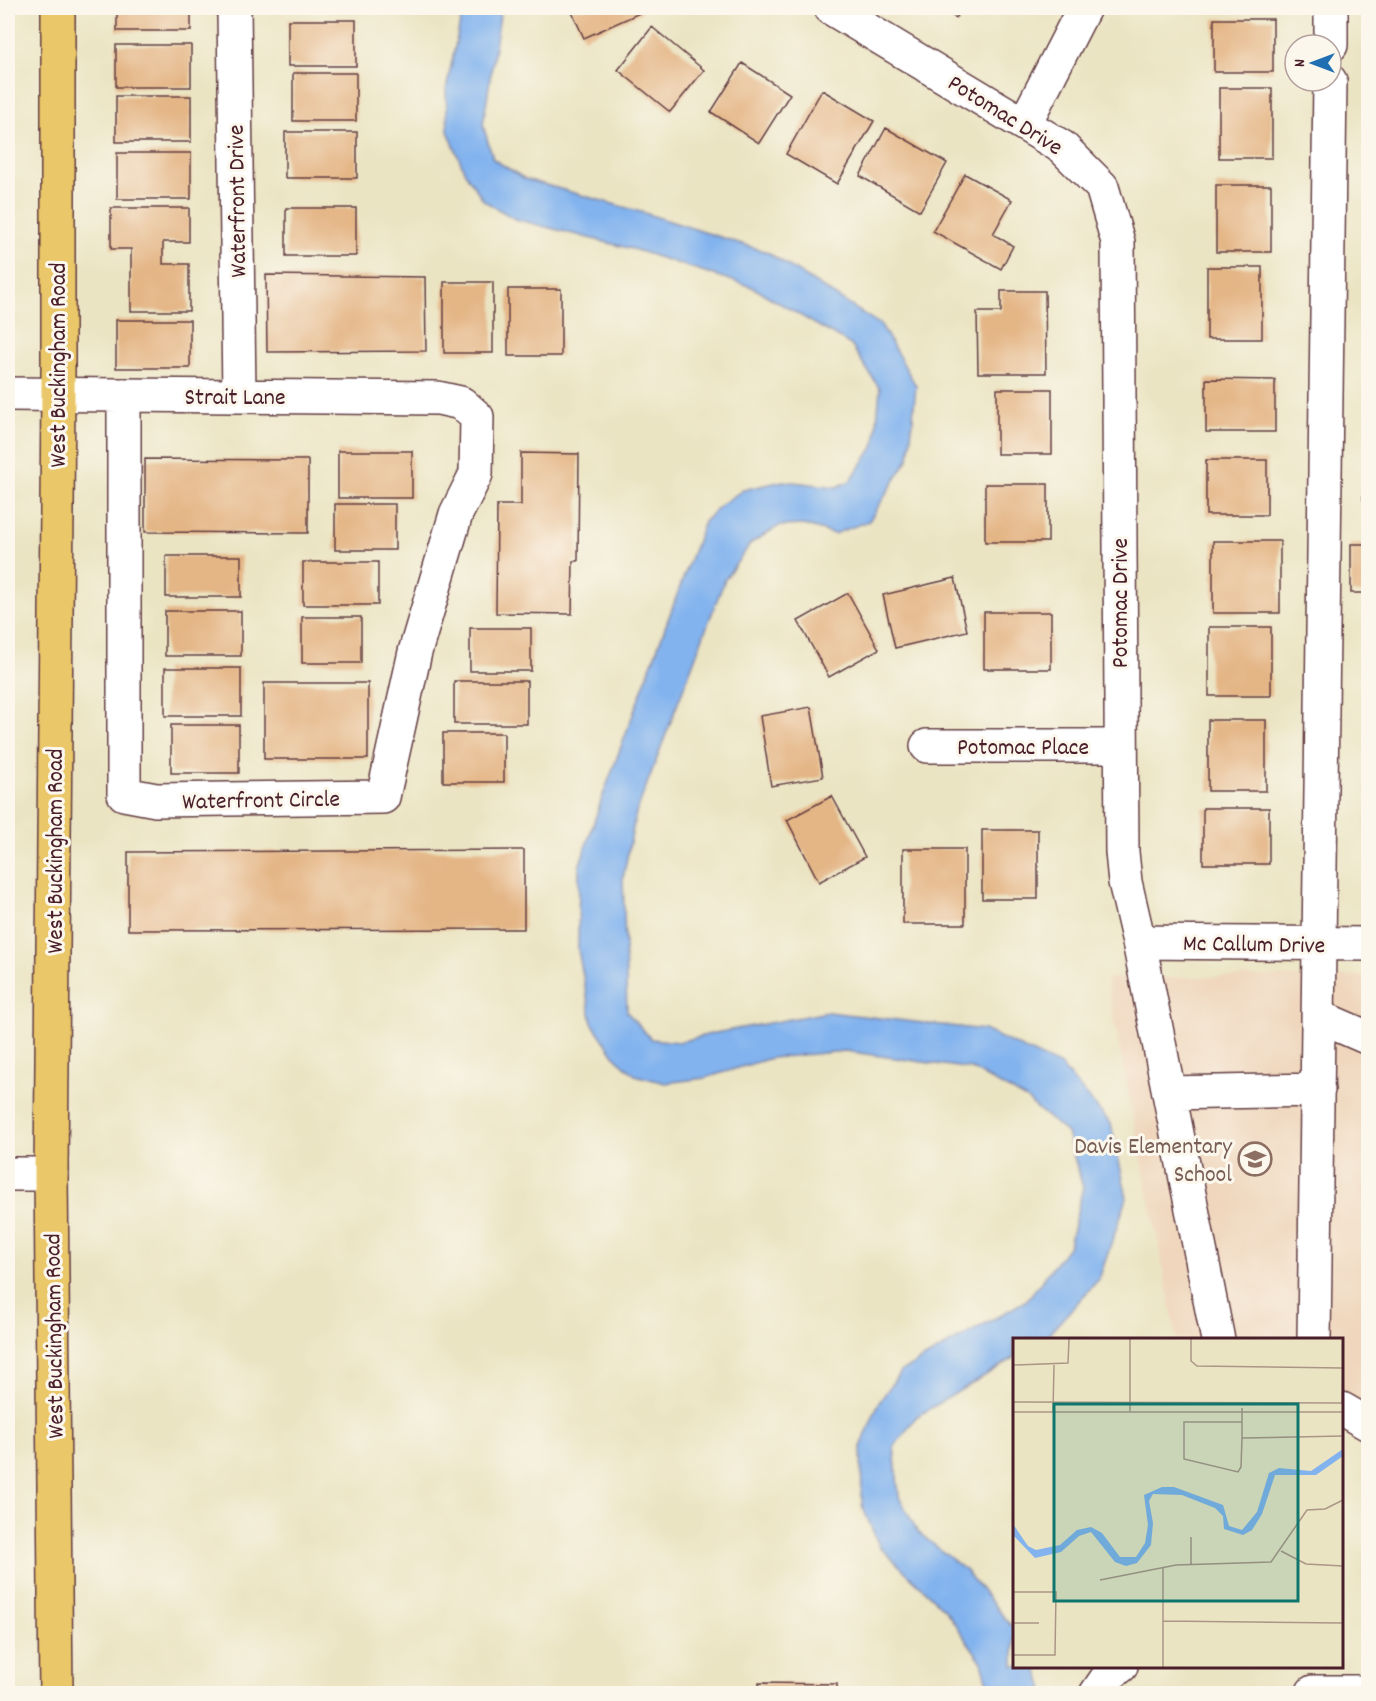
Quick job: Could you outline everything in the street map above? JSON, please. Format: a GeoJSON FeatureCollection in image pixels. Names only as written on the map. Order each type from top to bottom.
{"type":"FeatureCollection","features":[{"type":"Feature","properties":{"kind":"main road","name":"West Buckingham Road"},"geometry":{"type":"LineString","coordinates":[[56,1694],[51,1174],[58,395],[58,8]]}},
{"type":"Feature","properties":{"kind":"street","name":"Waterfront Drive"},"geometry":{"type":"LineString","coordinates":[[234,8],[239,395]]}},
{"type":"Feature","properties":{"kind":"street","name":"Potomac Drive"},"geometry":{"type":"LineString","coordinates":[[831,8],[1062,147],[1102,188],[1118,242],[1122,852],[1125,882],[1218,1338]]}},
{"type":"Feature","properties":{"kind":"street"},"geometry":{"type":"LineString","coordinates":[[1025,123],[1084,8]]}},
{"type":"Feature","properties":{"kind":"street"},"geometry":{"type":"LineString","coordinates":[[1331,8],[1331,33]]}},
{"type":"Feature","properties":{"kind":"street"},"geometry":{"type":"LineString","coordinates":[[1314,1338],[1321,944],[1330,93]]}},
{"type":"Feature","properties":{"kind":"street","name":"Strait Lane"},"geometry":{"type":"LineString","coordinates":[[8,394],[438,398],[461,403]]}},
{"type":"Feature","properties":{"kind":"street","name":"Waterfront Circle"},"geometry":{"type":"LineString","coordinates":[[124,395],[124,794],[156,800],[383,797],[416,652],[456,514],[476,474],[477,417],[461,403]]}},
{"type":"Feature","properties":{"kind":"street","name":"Potomac Place"},"geometry":{"type":"LineString","coordinates":[[927,746],[1120,746]]}},
{"type":"Feature","properties":{"kind":"street","name":"Mc Callum Drive"},"geometry":{"type":"LineString","coordinates":[[1139,942],[1368,944]]}},
{"type":"Feature","properties":{"kind":"street"},"geometry":{"type":"LineString","coordinates":[[1320,1017],[1368,1038]]}},
{"type":"Feature","properties":{"kind":"street"},"geometry":{"type":"LineString","coordinates":[[1169,1093],[1318,1090]]}},
{"type":"Feature","properties":{"kind":"street"},"geometry":{"type":"LineString","coordinates":[[8,1174],[51,1174]]}},
{"type":"Feature","properties":{"kind":"street"},"geometry":{"type":"LineString","coordinates":[[1343,1409],[1368,1424]]}},
{"type":"Feature","properties":{"kind":"street"},"geometry":{"type":"LineString","coordinates":[[1096,1694],[1109,1675],[1118,1668]]}},
{"type":"Feature","properties":{"kind":"street"},"geometry":{"type":"LineString","coordinates":[[1308,1684],[1368,1692]]}},
{"type":"Feature","properties":{"kind":"shaded area","name":"Davis Elementary School"},"geometry":{"type":"Polygon","coordinates":[[[1368,976],[1368,1445],[1343,1434],[1343,1338],[1177,1338],[1106,978],[1368,976]]]}},
{"type":"Feature","properties":{"kind":"water"},"geometry":{"type":"Polygon","coordinates":[[[463,8],[501,8],[483,125],[493,159],[525,179],[641,212],[767,252],[881,325],[916,386],[909,458],[869,521],[834,534],[803,525],[779,526],[751,543],[725,579],[636,813],[623,878],[627,1012],[651,1039],[679,1042],[828,1012],[984,1030],[1061,1066],[1111,1124],[1127,1198],[1099,1279],[1045,1338],[1013,1338],[1013,1359],[916,1417],[894,1447],[899,1497],[918,1532],[964,1569],[1013,1628],[1013,1668],[1037,1668],[1045,1693],[991,1693],[982,1662],[945,1610],[879,1546],[862,1505],[861,1447],[878,1404],[900,1372],[1027,1300],[1069,1246],[1083,1187],[1067,1133],[1026,1099],[972,1069],[845,1051],[771,1058],[705,1078],[665,1083],[635,1075],[616,1058],[592,1023],[578,950],[579,867],[704,522],[722,504],[743,490],[783,481],[837,487],[850,481],[875,445],[880,389],[851,345],[752,287],[636,250],[515,219],[484,201],[465,173],[448,131],[446,90],[463,8]]]}},
{"type":"Feature","properties":{"kind":"building"},"geometry":{"type":"Polygon","coordinates":[[[117,8],[191,8],[191,31],[117,31],[117,8]]]}},
{"type":"Feature","properties":{"kind":"building"},"geometry":{"type":"Polygon","coordinates":[[[570,8],[640,8],[642,12],[584,38],[570,8]]]}},
{"type":"Feature","properties":{"kind":"building"},"geometry":{"type":"Polygon","coordinates":[[[939,8],[963,8],[956,18],[939,8]]]}},
{"type":"Feature","properties":{"kind":"building"},"geometry":{"type":"Polygon","coordinates":[[[1214,19],[1273,19],[1273,72],[1214,72],[1214,19]]]}},
{"type":"Feature","properties":{"kind":"building"},"geometry":{"type":"Polygon","coordinates":[[[288,20],[356,20],[356,66],[288,66],[288,20]]]}},
{"type":"Feature","properties":{"kind":"building"},"geometry":{"type":"Polygon","coordinates":[[[652,27],[704,70],[670,112],[618,70],[652,27]]]}},
{"type":"Feature","properties":{"kind":"building"},"geometry":{"type":"Polygon","coordinates":[[[116,45],[191,45],[191,87],[116,87],[116,45]]]}},
{"type":"Feature","properties":{"kind":"building"},"geometry":{"type":"Polygon","coordinates":[[[742,63],[790,94],[759,143],[711,112],[742,63]]]}},
{"type":"Feature","properties":{"kind":"building"},"geometry":{"type":"Polygon","coordinates":[[[293,73],[356,73],[356,121],[293,121],[293,73]]]}},
{"type":"Feature","properties":{"kind":"building"},"geometry":{"type":"Polygon","coordinates":[[[1219,88],[1272,88],[1272,158],[1219,158],[1219,88]]]}},
{"type":"Feature","properties":{"kind":"building"},"geometry":{"type":"Polygon","coordinates":[[[822,90],[874,121],[837,184],[786,154],[822,90]]]}},
{"type":"Feature","properties":{"kind":"building"},"geometry":{"type":"Polygon","coordinates":[[[116,96],[191,96],[191,142],[116,142],[116,96]]]}},
{"type":"Feature","properties":{"kind":"building"},"geometry":{"type":"Polygon","coordinates":[[[886,128],[947,163],[920,211],[860,176],[886,128]]]}},
{"type":"Feature","properties":{"kind":"building"},"geometry":{"type":"Polygon","coordinates":[[[285,132],[357,132],[357,178],[285,178],[285,132]]]}},
{"type":"Feature","properties":{"kind":"building"},"geometry":{"type":"Polygon","coordinates":[[[117,153],[191,153],[191,199],[117,199],[117,153]]]}},
{"type":"Feature","properties":{"kind":"building"},"geometry":{"type":"Polygon","coordinates":[[[965,174],[1012,200],[993,234],[1013,246],[1001,269],[933,231],[965,174]]]}},
{"type":"Feature","properties":{"kind":"building"},"geometry":{"type":"Polygon","coordinates":[[[1216,185],[1271,185],[1271,252],[1216,252],[1216,185]]]}},
{"type":"Feature","properties":{"kind":"building"},"geometry":{"type":"Polygon","coordinates":[[[111,208],[189,208],[189,242],[163,242],[163,264],[189,264],[189,311],[131,311],[131,249],[111,249],[111,208]]]}},
{"type":"Feature","properties":{"kind":"building"},"geometry":{"type":"Polygon","coordinates":[[[286,208],[356,208],[356,256],[286,256],[286,208]]]}},
{"type":"Feature","properties":{"kind":"building"},"geometry":{"type":"Polygon","coordinates":[[[1207,267],[1262,267],[1262,339],[1207,339],[1207,267]]]}},
{"type":"Feature","properties":{"kind":"building"},"geometry":{"type":"Polygon","coordinates":[[[266,275],[425,277],[426,351],[267,352],[266,275]]]}},
{"type":"Feature","properties":{"kind":"building"},"geometry":{"type":"Polygon","coordinates":[[[444,282],[493,282],[493,353],[444,353],[444,282]]]}},
{"type":"Feature","properties":{"kind":"building"},"geometry":{"type":"Polygon","coordinates":[[[508,289],[561,289],[561,356],[508,356],[508,289]]]}},
{"type":"Feature","properties":{"kind":"building"},"geometry":{"type":"Polygon","coordinates":[[[1001,291],[1045,291],[1046,373],[978,373],[977,312],[1001,312],[1001,291]]]}},
{"type":"Feature","properties":{"kind":"building"},"geometry":{"type":"Polygon","coordinates":[[[116,320],[190,320],[190,368],[116,368],[116,320]]]}},
{"type":"Feature","properties":{"kind":"building"},"geometry":{"type":"Polygon","coordinates":[[[1206,379],[1275,380],[1275,432],[1206,432],[1206,379]]]}},
{"type":"Feature","properties":{"kind":"building"},"geometry":{"type":"Polygon","coordinates":[[[997,389],[1052,389],[1052,454],[997,454],[997,389]]]}},
{"type":"Feature","properties":{"kind":"building"},"geometry":{"type":"Polygon","coordinates":[[[338,451],[412,451],[412,498],[338,498],[338,451]]]}},
{"type":"Feature","properties":{"kind":"building"},"geometry":{"type":"Polygon","coordinates":[[[521,453],[579,454],[578,561],[573,561],[572,614],[496,613],[497,505],[521,505],[521,453]]]}},
{"type":"Feature","properties":{"kind":"building"},"geometry":{"type":"Polygon","coordinates":[[[145,459],[308,460],[308,533],[145,532],[145,459]]]}},
{"type":"Feature","properties":{"kind":"building"},"geometry":{"type":"Polygon","coordinates":[[[1363,459],[1368,459],[1368,500],[1363,500],[1363,459]]]}},
{"type":"Feature","properties":{"kind":"building"},"geometry":{"type":"Polygon","coordinates":[[[1206,460],[1267,460],[1267,515],[1206,515],[1206,460]]]}},
{"type":"Feature","properties":{"kind":"building"},"geometry":{"type":"Polygon","coordinates":[[[985,484],[1048,484],[1048,542],[985,542],[985,484]]]}},
{"type":"Feature","properties":{"kind":"building"},"geometry":{"type":"Polygon","coordinates":[[[335,504],[395,504],[395,550],[335,550],[335,504]]]}},
{"type":"Feature","properties":{"kind":"building"},"geometry":{"type":"Polygon","coordinates":[[[1213,541],[1280,541],[1280,613],[1213,613],[1213,541]]]}},
{"type":"Feature","properties":{"kind":"building"},"geometry":{"type":"Polygon","coordinates":[[[1351,544],[1368,544],[1368,593],[1351,593],[1351,544]]]}},
{"type":"Feature","properties":{"kind":"building"},"geometry":{"type":"Polygon","coordinates":[[[166,556],[241,556],[241,597],[166,597],[166,556]]]}},
{"type":"Feature","properties":{"kind":"building"},"geometry":{"type":"Polygon","coordinates":[[[303,562],[378,562],[378,605],[303,605],[303,562]]]}},
{"type":"Feature","properties":{"kind":"building"},"geometry":{"type":"Polygon","coordinates":[[[955,578],[967,631],[895,648],[883,595],[955,578]]]}},
{"type":"Feature","properties":{"kind":"building"},"geometry":{"type":"Polygon","coordinates":[[[848,593],[879,649],[829,677],[798,621],[848,593]]]}},
{"type":"Feature","properties":{"kind":"building"},"geometry":{"type":"Polygon","coordinates":[[[165,611],[241,611],[241,656],[165,656],[165,611]]]}},
{"type":"Feature","properties":{"kind":"building"},"geometry":{"type":"Polygon","coordinates":[[[984,612],[1051,612],[1051,669],[984,669],[984,612]]]}},
{"type":"Feature","properties":{"kind":"building"},"geometry":{"type":"Polygon","coordinates":[[[302,617],[361,617],[361,663],[302,663],[302,617]]]}},
{"type":"Feature","properties":{"kind":"building"},"geometry":{"type":"Polygon","coordinates":[[[1209,627],[1271,627],[1271,696],[1209,696],[1209,627]]]}},
{"type":"Feature","properties":{"kind":"building"},"geometry":{"type":"Polygon","coordinates":[[[470,628],[531,628],[531,671],[470,671],[470,628]]]}},
{"type":"Feature","properties":{"kind":"building"},"geometry":{"type":"Polygon","coordinates":[[[165,668],[241,668],[241,716],[165,716],[165,668]]]}},
{"type":"Feature","properties":{"kind":"building"},"geometry":{"type":"Polygon","coordinates":[[[454,681],[527,681],[527,724],[454,724],[454,681]]]}},
{"type":"Feature","properties":{"kind":"building"},"geometry":{"type":"Polygon","coordinates":[[[264,683],[368,683],[368,759],[264,759],[264,683]]]}},
{"type":"Feature","properties":{"kind":"building"},"geometry":{"type":"Polygon","coordinates":[[[811,707],[823,777],[771,786],[760,716],[811,707]]]}},
{"type":"Feature","properties":{"kind":"building"},"geometry":{"type":"Polygon","coordinates":[[[1208,720],[1266,720],[1266,791],[1208,791],[1208,720]]]}},
{"type":"Feature","properties":{"kind":"building"},"geometry":{"type":"Polygon","coordinates":[[[1366,722],[1368,722],[1368,794],[1366,794],[1366,722]]]}},
{"type":"Feature","properties":{"kind":"building"},"geometry":{"type":"Polygon","coordinates":[[[171,725],[239,725],[239,773],[171,773],[171,725]]]}},
{"type":"Feature","properties":{"kind":"building"},"geometry":{"type":"Polygon","coordinates":[[[443,733],[504,733],[504,782],[443,782],[443,733]]]}},
{"type":"Feature","properties":{"kind":"building"},"geometry":{"type":"Polygon","coordinates":[[[832,796],[865,857],[819,882],[787,820],[832,796]]]}},
{"type":"Feature","properties":{"kind":"building"},"geometry":{"type":"Polygon","coordinates":[[[1203,808],[1269,808],[1269,864],[1203,864],[1203,808]]]}},
{"type":"Feature","properties":{"kind":"building"},"geometry":{"type":"Polygon","coordinates":[[[1366,813],[1368,813],[1368,877],[1366,877],[1366,813]]]}},
{"type":"Feature","properties":{"kind":"building"},"geometry":{"type":"Polygon","coordinates":[[[982,830],[1038,830],[1038,899],[982,899],[982,830]]]}},
{"type":"Feature","properties":{"kind":"building"},"geometry":{"type":"Polygon","coordinates":[[[903,849],[965,849],[965,924],[903,924],[903,849]]]}},
{"type":"Feature","properties":{"kind":"building"},"geometry":{"type":"Polygon","coordinates":[[[524,850],[524,929],[128,930],[128,852],[524,850]]]}},
{"type":"Feature","properties":{"kind":"building"},"geometry":{"type":"Polygon","coordinates":[[[1365,1189],[1368,1189],[1368,1228],[1365,1228],[1365,1189]]]}},
{"type":"Feature","properties":{"kind":"building"},"geometry":{"type":"Polygon","coordinates":[[[1365,1291],[1368,1291],[1368,1327],[1364,1327],[1365,1291]]]}},
{"type":"Feature","properties":{"kind":"building"},"geometry":{"type":"Polygon","coordinates":[[[759,1683],[837,1684],[837,1694],[759,1694],[759,1683]]]}},
{"type":"Feature","properties":{"kind":"place","name":"Davis Elementary School"},"geometry":{"type":"Point","coordinates":[1255,1159]}}]}
